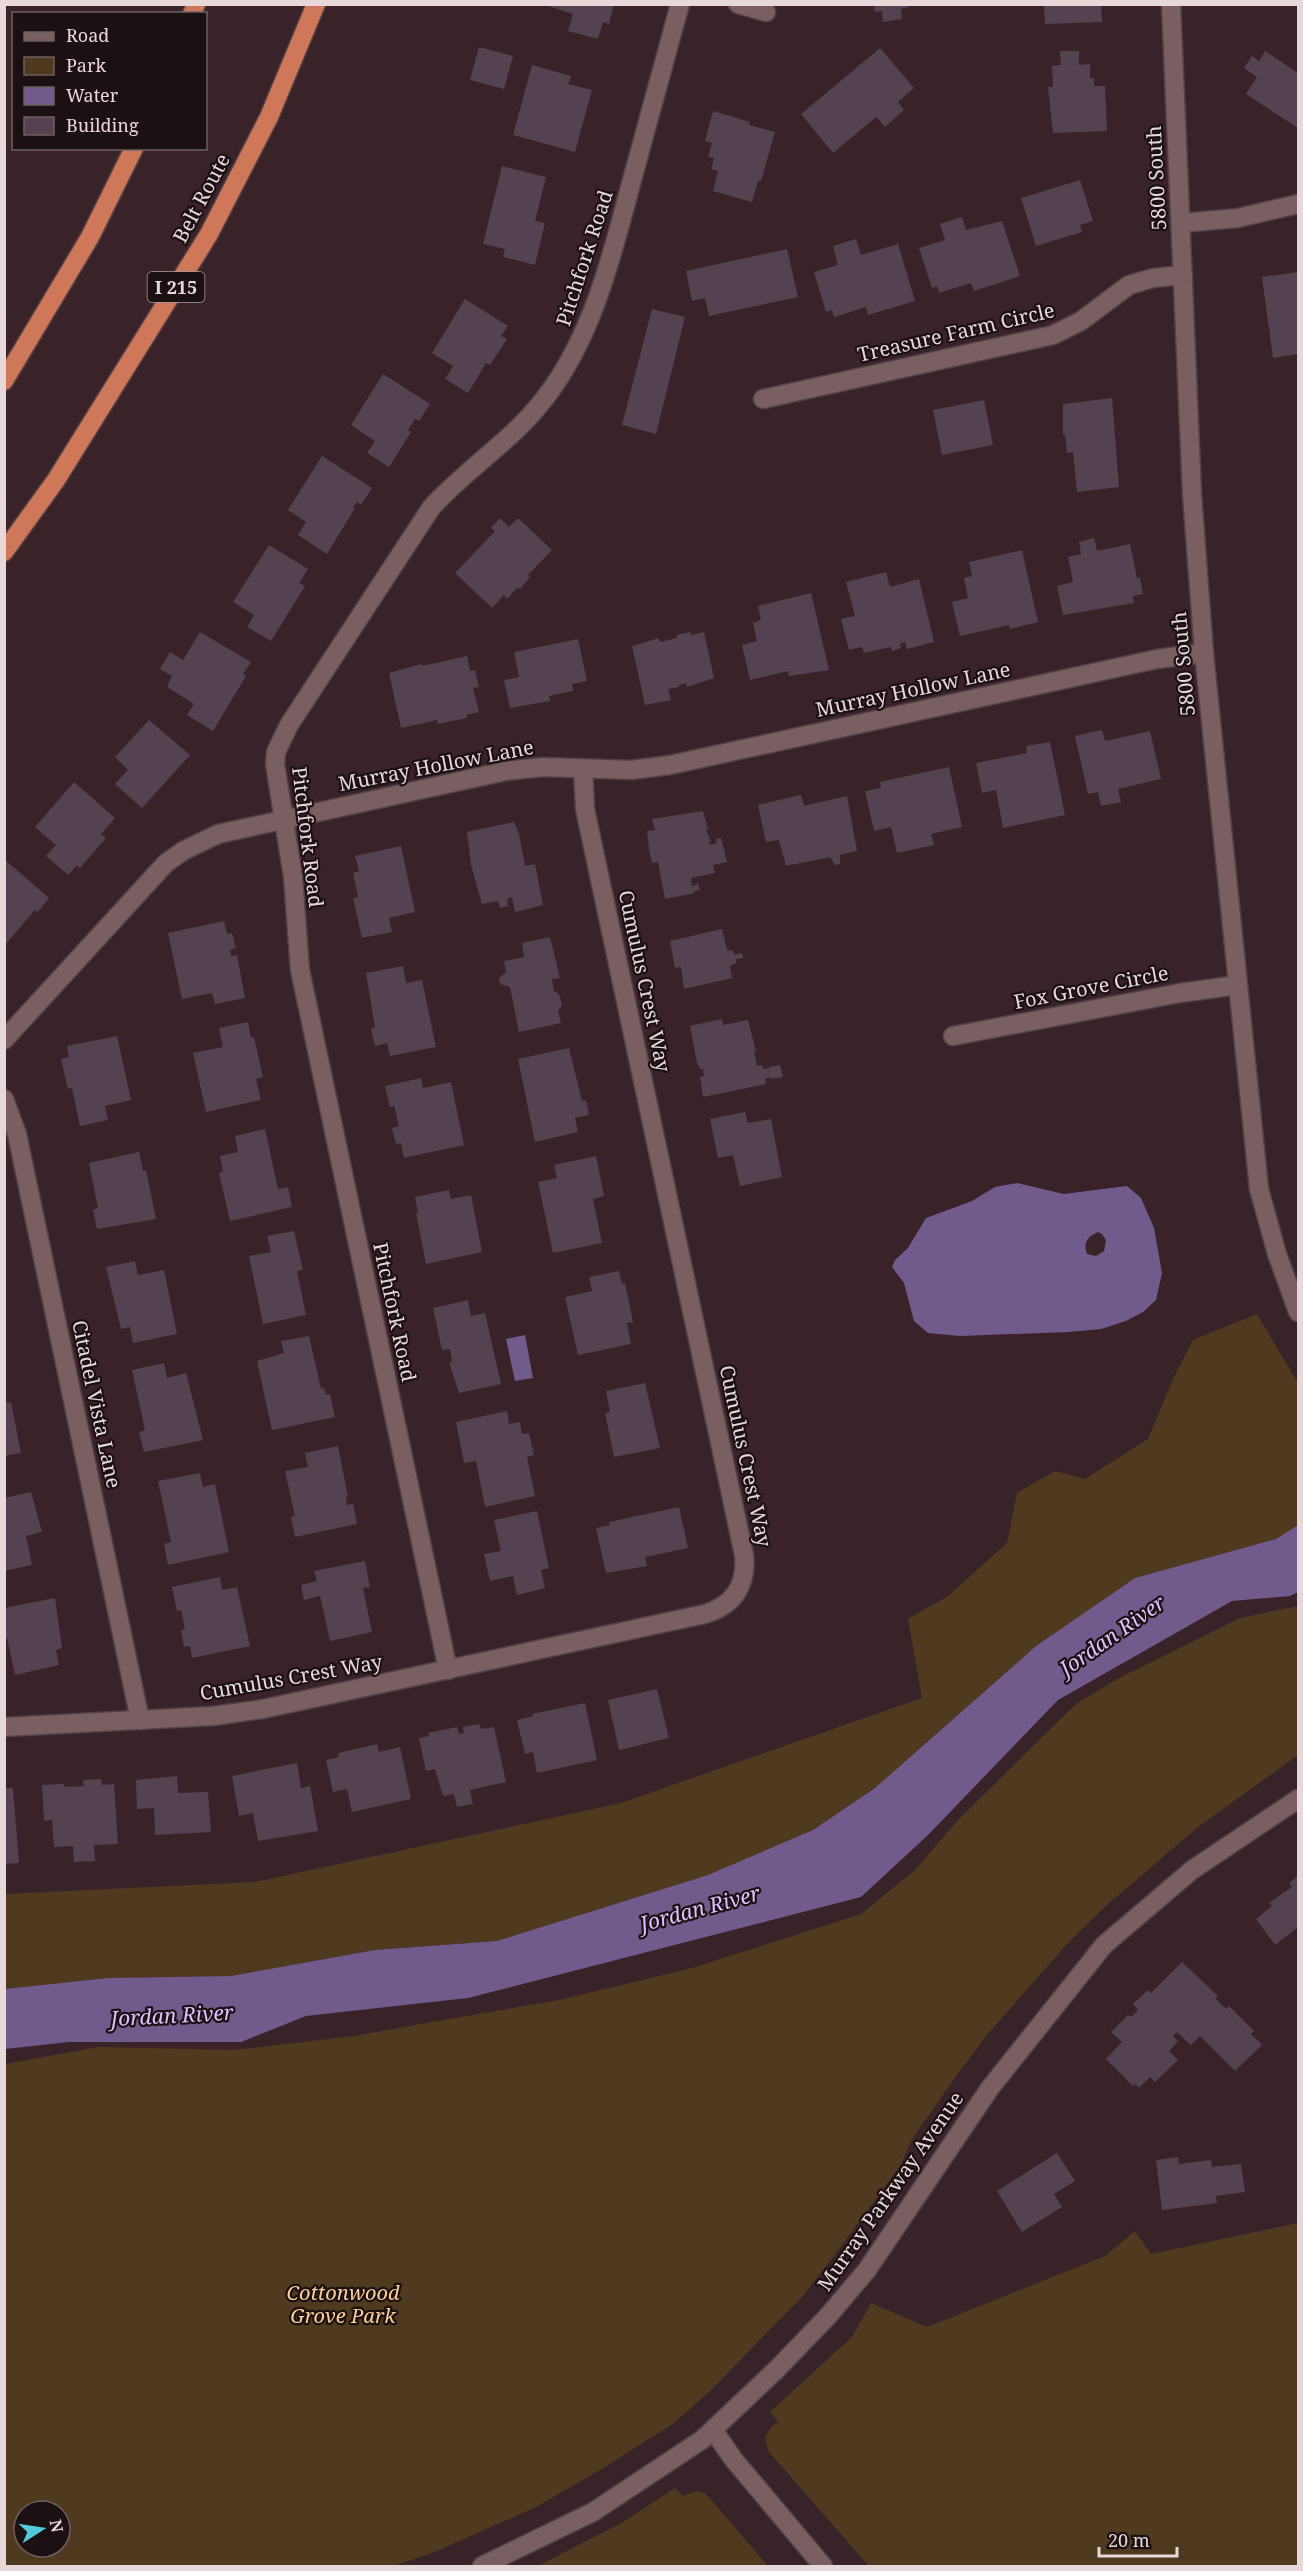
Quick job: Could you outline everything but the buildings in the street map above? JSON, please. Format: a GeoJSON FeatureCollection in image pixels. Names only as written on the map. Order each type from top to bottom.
{"type":"FeatureCollection","features":[{"type":"Feature","properties":{"kind":"highway","name":"Belt Route"},"geometry":{"type":"LineString","coordinates":[[4,552],[56,480],[209,234],[269,117],[316,4]]}},
{"type":"Feature","properties":{"kind":"highway"},"geometry":{"type":"LineString","coordinates":[[4,381],[90,237],[133,150]]}},
{"type":"Feature","properties":{"kind":"street","name":"Pitchfork Road"},"geometry":{"type":"LineString","coordinates":[[448,1670],[300,970],[293,877],[275,764],[276,752],[290,725],[431,508],[453,484],[525,421],[557,380],[579,342],[592,312],[620,228],[680,4]]}},
{"type":"Feature","properties":{"kind":"street"},"geometry":{"type":"LineString","coordinates":[[738,4],[766,12]]}},
{"type":"Feature","properties":{"kind":"street","name":"5800 South"},"geometry":{"type":"LineString","coordinates":[[1171,4],[1192,495],[1204,653],[1259,1189],[1277,1254],[1299,1312]]}},
{"type":"Feature","properties":{"kind":"street"},"geometry":{"type":"LineString","coordinates":[[1181,224],[1238,218],[1299,204]]}},
{"type":"Feature","properties":{"kind":"street","name":"Treasure Farm Circle"},"geometry":{"type":"LineString","coordinates":[[763,399],[1047,337],[1081,321],[1129,285],[1152,278],[1183,275]]}},
{"type":"Feature","properties":{"kind":"street","name":"Murray Hollow Lane"},"geometry":{"type":"LineString","coordinates":[[4,1040],[166,863],[183,851],[218,834],[506,771],[543,767],[631,770],[670,765],[1157,659],[1204,653]]}},
{"type":"Feature","properties":{"kind":"street","name":"Cumulus Crest Way"},"geometry":{"type":"LineString","coordinates":[[4,1727],[239,1713],[448,1670],[714,1611],[722,1608],[741,1587],[744,1577],[744,1556],[585,809],[583,769]]}},
{"type":"Feature","properties":{"kind":"street","name":"Fox Grove Circle"},"geometry":{"type":"LineString","coordinates":[[953,1036],[1180,993],[1238,985]]}},
{"type":"Feature","properties":{"kind":"street","name":"Citadel Vista Lane"},"geometry":{"type":"LineString","coordinates":[[4,1099],[17,1134],[140,1720]]}},
{"type":"Feature","properties":{"kind":"street","name":"Murray Parkway Avenue"},"geometry":{"type":"LineString","coordinates":[[482,2566],[592,2512],[659,2470],[712,2430],[799,2346],[867,2270],[990,2088],[1104,1945],[1192,1870],[1299,1799]]}},
{"type":"Feature","properties":{"kind":"street"},"geometry":{"type":"LineString","coordinates":[[712,2430],[734,2460],[823,2566]]}},
{"type":"Feature","properties":{"kind":"green space"},"geometry":{"type":"Polygon","coordinates":[[[1257,1314],[1298,1383],[1298,1525],[1276,1539],[1135,1578],[1036,1646],[875,1788],[813,1830],[708,1875],[497,1941],[375,1950],[231,1976],[108,1978],[5,1989],[5,1894],[255,1882],[621,1803],[922,1698],[908,1619],[948,1596],[1007,1543],[1017,1493],[1055,1471],[1085,1479],[1148,1439],[1174,1377],[1193,1340],[1257,1314]]]}},
{"type":"Feature","properties":{"kind":"green space","name":"Cottonwood Grove Park"},"geometry":{"type":"Polygon","coordinates":[[[1298,1606],[1298,1755],[1198,1827],[1107,1905],[1067,1944],[987,2035],[912,2139],[900,2166],[801,2298],[709,2392],[674,2423],[536,2507],[430,2554],[393,2566],[5,2566],[5,2064],[99,2047],[235,2050],[354,2036],[559,2000],[692,1968],[861,1914],[915,1870],[958,1820],[1077,1703],[1121,1677],[1240,1618],[1298,1606]]]}},
{"type":"Feature","properties":{"kind":"green space"},"geometry":{"type":"Polygon","coordinates":[[[1298,2223],[1298,2566],[869,2566],[769,2452],[765,2437],[772,2426],[779,2422],[770,2412],[852,2337],[871,2303],[927,2327],[1105,2256],[1135,2231],[1151,2254],[1298,2223]]]}},
{"type":"Feature","properties":{"kind":"green space"},"geometry":{"type":"Polygon","coordinates":[[[675,2488],[683,2496],[697,2491],[705,2493],[768,2566],[538,2566],[625,2521],[675,2488]]]}},
{"type":"Feature","properties":{"kind":"water"},"geometry":{"type":"Polygon","coordinates":[[[1017,1183],[1064,1194],[1127,1186],[1141,1198],[1154,1228],[1162,1273],[1156,1300],[1143,1312],[1126,1321],[1101,1329],[960,1336],[928,1333],[914,1321],[904,1283],[892,1267],[895,1260],[908,1248],[926,1218],[972,1201],[995,1187],[1017,1183]],[[1098,1232],[1089,1238],[1085,1246],[1087,1254],[1096,1256],[1104,1251],[1106,1240],[1098,1232]]]}},
{"type":"Feature","properties":{"kind":"water"},"geometry":{"type":"Polygon","coordinates":[[[525,1335],[533,1378],[515,1381],[506,1339],[525,1335]]]}},
{"type":"Feature","properties":{"kind":"water","name":"Jordan River"},"geometry":{"type":"Polygon","coordinates":[[[1298,1525],[1298,1592],[1290,1596],[1232,1601],[1058,1700],[928,1835],[861,1897],[468,1998],[306,2016],[241,2042],[69,2042],[5,2049],[5,1989],[108,1978],[231,1976],[375,1950],[497,1941],[708,1875],[813,1830],[875,1788],[1036,1646],[1135,1578],[1276,1539],[1298,1525]]]}}]}
